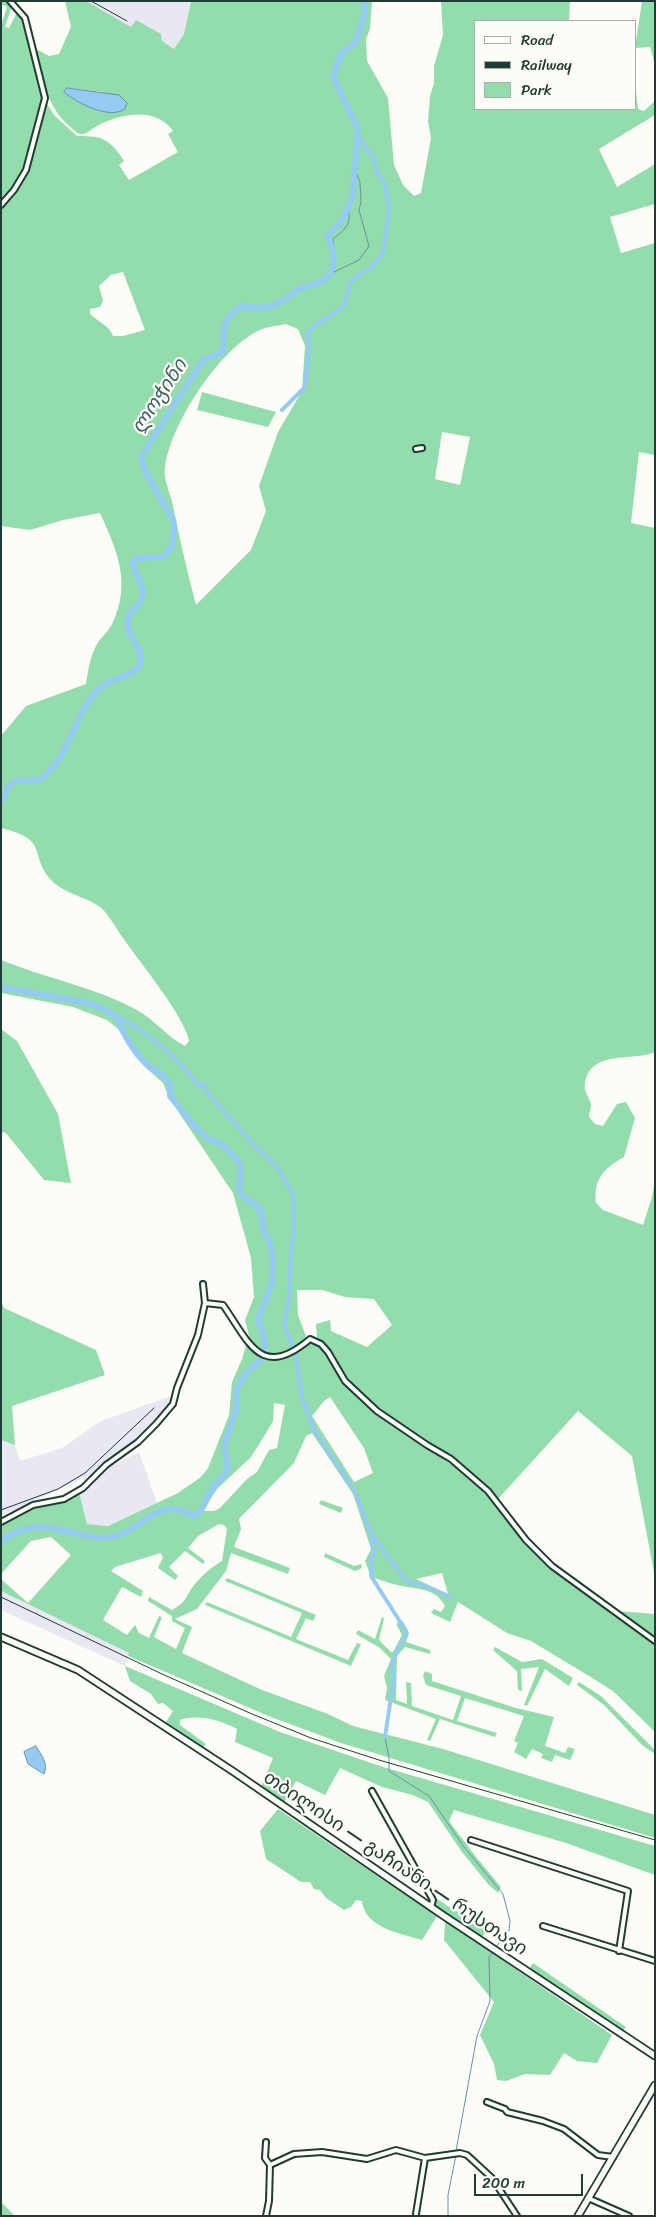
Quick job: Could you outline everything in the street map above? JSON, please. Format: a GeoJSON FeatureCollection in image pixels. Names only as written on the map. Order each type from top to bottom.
{"type":"FeatureCollection","features":[{"type":"Feature","properties":{"kind":"main road","name":"თბილისი — გაჩიანი — რუსთავი"},"geometry":{"type":"LineString","coordinates":[[1,1637],[78,1670],[119,1696],[655,2056]]}},
{"type":"Feature","properties":{"kind":"main road"},"geometry":{"type":"LineString","coordinates":[[578,2216],[655,2085]]}},
{"type":"Feature","properties":{"kind":"street"},"geometry":{"type":"LineString","coordinates":[[1,206],[14,190],[26,170],[45,98],[25,18],[10,1]]}},
{"type":"Feature","properties":{"kind":"street"},"geometry":{"type":"LineString","coordinates":[[416,449],[422,448]]}},
{"type":"Feature","properties":{"kind":"street"},"geometry":{"type":"LineString","coordinates":[[1,1522],[33,1505],[64,1499],[83,1488],[106,1465],[138,1442],[173,1404],[177,1388],[198,1335],[205,1303],[203,1284]]}},
{"type":"Feature","properties":{"kind":"street"},"geometry":{"type":"LineString","coordinates":[[205,1303],[223,1305],[243,1337],[255,1349],[266,1355],[287,1356],[310,1339],[321,1344],[328,1352],[345,1381],[377,1411],[451,1459],[488,1491],[526,1540],[552,1566],[655,1641]]}},
{"type":"Feature","properties":{"kind":"street"},"geometry":{"type":"LineString","coordinates":[[372,1791],[433,1900],[431,1907]]}},
{"type":"Feature","properties":{"kind":"street"},"geometry":{"type":"LineString","coordinates":[[471,1840],[628,1891],[619,1951]]}},
{"type":"Feature","properties":{"kind":"street"},"geometry":{"type":"LineString","coordinates":[[543,1926],[655,1961]]}},
{"type":"Feature","properties":{"kind":"street"},"geometry":{"type":"LineString","coordinates":[[487,2102],[505,2109],[507,2112],[543,2121],[564,2129],[598,2155],[613,2157]]}},
{"type":"Feature","properties":{"kind":"street"},"geometry":{"type":"LineString","coordinates":[[266,2142],[265,2158],[270,2165],[269,2201],[266,2216]]}},
{"type":"Feature","properties":{"kind":"street"},"geometry":{"type":"LineString","coordinates":[[270,2165],[294,2154],[322,2152],[366,2159],[396,2150],[424,2158],[454,2153],[467,2155],[498,2185],[517,2216]]}},
{"type":"Feature","properties":{"kind":"street"},"geometry":{"type":"LineString","coordinates":[[416,2214],[424,2158]]}},
{"type":"Feature","properties":{"kind":"street"},"geometry":{"type":"LineString","coordinates":[[588,2198],[629,2216]]}},
{"type":"Feature","properties":{"kind":"shaded area"},"geometry":{"type":"Polygon","coordinates":[[[86,1],[191,1],[184,34],[174,49],[162,41],[131,28],[86,1]]]}},
{"type":"Feature","properties":{"kind":"shaded area"},"geometry":{"type":"Polygon","coordinates":[[[171,1396],[169,1406],[157,1420],[93,1474],[1,1516],[1,1440],[15,1445],[20,1461],[62,1448],[101,1421],[171,1396]]]}},
{"type":"Feature","properties":{"kind":"shaded area"},"geometry":{"type":"Polygon","coordinates":[[[139,1452],[157,1503],[108,1526],[87,1524],[79,1492],[90,1487],[106,1469],[139,1452]]]}},
{"type":"Feature","properties":{"kind":"shaded area"},"geometry":{"type":"Polygon","coordinates":[[[1,1591],[129,1653],[125,1666],[1,1610],[1,1591]]]}},
{"type":"Feature","properties":{"kind":"green space"},"geometry":{"type":"Polygon","coordinates":[[[1,1],[7,1],[12,6],[5,27],[9,28],[16,14],[22,16],[43,95],[25,169],[21,179],[1,203],[1,25],[7,7],[1,4],[1,1]]]}},
{"type":"Feature","properties":{"kind":"green space"},"geometry":{"type":"Polygon","coordinates":[[[65,1],[86,1],[131,27],[136,20],[161,34],[162,41],[174,49],[184,34],[191,1],[372,1],[370,29],[366,39],[367,61],[388,98],[394,165],[403,185],[414,196],[421,193],[431,138],[428,121],[430,96],[434,83],[434,66],[443,35],[441,1],[570,1],[569,20],[473,20],[473,110],[636,110],[636,91],[638,109],[644,111],[655,101],[655,115],[599,149],[617,187],[655,164],[655,204],[610,217],[621,253],[655,243],[655,455],[639,452],[631,523],[655,528],[655,1052],[646,1055],[614,1058],[595,1065],[589,1072],[585,1086],[591,1105],[589,1117],[595,1124],[603,1126],[617,1104],[626,1102],[635,1118],[624,1157],[606,1170],[598,1181],[596,1203],[603,1210],[643,1225],[652,1197],[655,1178],[655,1578],[632,1456],[578,1411],[498,1499],[485,1485],[455,1461],[391,1419],[368,1400],[350,1381],[326,1347],[317,1338],[316,1324],[330,1320],[331,1331],[367,1347],[392,1325],[374,1299],[345,1297],[322,1290],[297,1290],[298,1315],[306,1336],[292,1350],[283,1354],[272,1355],[270,1358],[288,1357],[312,1342],[323,1349],[343,1382],[370,1408],[468,1476],[489,1495],[510,1524],[550,1565],[655,1642],[655,1732],[613,1691],[531,1641],[507,1633],[458,1602],[450,1622],[431,1613],[434,1609],[441,1612],[445,1606],[436,1595],[424,1590],[397,1585],[371,1577],[365,1561],[371,1549],[353,1494],[312,1433],[306,1436],[294,1463],[239,1519],[241,1529],[234,1547],[290,1568],[288,1574],[231,1553],[226,1571],[197,1609],[175,1619],[192,1627],[182,1653],[262,1690],[328,1714],[353,1726],[443,1749],[655,1815],[655,1838],[341,1743],[271,1717],[128,1656],[129,1653],[1,1591],[1,1579],[28,1603],[71,1555],[51,1537],[31,1541],[1,1574],[1,1525],[19,1514],[48,1501],[79,1492],[87,1524],[108,1526],[178,1493],[201,1477],[208,1468],[229,1415],[232,1382],[249,1336],[245,1320],[254,1297],[251,1258],[233,1193],[169,1098],[163,1083],[145,1067],[118,1029],[107,1020],[73,1007],[1,993],[1,960],[119,1001],[142,1013],[185,1046],[189,1041],[186,1031],[171,1004],[103,910],[94,903],[70,893],[53,882],[45,872],[33,843],[17,833],[1,828],[1,736],[26,706],[86,684],[94,650],[112,624],[118,609],[121,581],[117,554],[100,513],[63,520],[30,530],[1,526],[1,208],[17,190],[29,168],[45,101],[55,116],[77,136],[100,138],[110,143],[124,161],[119,165],[129,180],[178,152],[168,134],[173,131],[166,123],[147,115],[116,118],[97,126],[87,133],[80,134],[76,132],[61,117],[50,99],[40,70],[36,49],[49,56],[59,54],[71,27],[65,1]],[[67,88],[80,101],[91,108],[122,111],[103,92],[67,88]],[[123,272],[111,275],[99,286],[103,301],[100,307],[90,309],[90,314],[106,326],[113,336],[123,336],[145,330],[123,272]],[[286,324],[266,328],[254,333],[225,357],[198,392],[176,431],[169,450],[165,467],[166,480],[196,605],[251,550],[266,511],[259,486],[278,432],[302,391],[305,346],[298,329],[286,324]],[[442,432],[435,479],[460,485],[470,437],[442,432]],[[330,1397],[324,1401],[312,1416],[354,1482],[373,1473],[364,1448],[330,1397]],[[274,1403],[273,1421],[250,1458],[217,1489],[203,1511],[214,1511],[220,1508],[247,1479],[257,1472],[269,1450],[277,1448],[285,1405],[274,1403]],[[219,1524],[198,1536],[188,1548],[205,1561],[203,1564],[185,1551],[169,1567],[178,1576],[175,1580],[158,1568],[163,1557],[161,1553],[115,1567],[111,1571],[143,1591],[141,1597],[122,1587],[103,1620],[127,1635],[135,1625],[139,1633],[149,1638],[159,1616],[162,1617],[154,1637],[176,1649],[185,1628],[172,1621],[172,1616],[148,1601],[149,1597],[172,1610],[186,1598],[201,1577],[222,1561],[227,1529],[224,1525],[219,1524]],[[442,1573],[416,1579],[448,1594],[442,1573]]]}},
{"type":"Feature","properties":{"kind":"green space"},"geometry":{"type":"Polygon","coordinates":[[[642,1],[655,1],[655,65],[650,47],[636,48],[642,1]]]}},
{"type":"Feature","properties":{"kind":"green space"},"geometry":{"type":"Polygon","coordinates":[[[202,392],[276,412],[268,427],[197,410],[202,392]]]}},
{"type":"Feature","properties":{"kind":"green space"},"geometry":{"type":"Polygon","coordinates":[[[1,1029],[17,1041],[58,1114],[71,1183],[44,1180],[5,1132],[1,1133],[1,1029]]]}},
{"type":"Feature","properties":{"kind":"green space"},"geometry":{"type":"Polygon","coordinates":[[[1,1301],[4,1308],[96,1350],[105,1375],[12,1406],[15,1445],[1,1440],[1,1301]]]}},
{"type":"Feature","properties":{"kind":"green space"},"geometry":{"type":"Polygon","coordinates":[[[321,1500],[343,1508],[341,1513],[319,1504],[321,1500]]]}},
{"type":"Feature","properties":{"kind":"green space"},"geometry":{"type":"Polygon","coordinates":[[[325,1553],[354,1566],[361,1564],[362,1568],[355,1571],[324,1557],[325,1553]]]}},
{"type":"Feature","properties":{"kind":"green space"},"geometry":{"type":"Polygon","coordinates":[[[227,1578],[316,1615],[313,1621],[306,1618],[296,1639],[348,1660],[357,1643],[361,1644],[351,1666],[205,1605],[207,1602],[291,1637],[302,1613],[225,1581],[227,1578]]]}},
{"type":"Feature","properties":{"kind":"green space"},"geometry":{"type":"Polygon","coordinates":[[[618,1611],[655,1614],[655,1638],[618,1611]]]}},
{"type":"Feature","properties":{"kind":"green space"},"geometry":{"type":"Polygon","coordinates":[[[382,1617],[384,1618],[379,1640],[391,1652],[393,1652],[402,1635],[396,1624],[402,1620],[409,1633],[406,1642],[430,1650],[430,1654],[405,1647],[397,1656],[396,1700],[407,1704],[406,1682],[411,1683],[412,1706],[453,1720],[461,1696],[426,1685],[423,1676],[425,1671],[432,1674],[432,1681],[516,1708],[554,1717],[545,1746],[565,1753],[568,1747],[575,1749],[570,1760],[555,1755],[552,1762],[541,1758],[543,1754],[532,1749],[526,1759],[514,1752],[518,1743],[514,1741],[524,1716],[465,1698],[457,1721],[497,1733],[495,1737],[440,1719],[430,1741],[427,1740],[436,1719],[385,1700],[387,1688],[384,1676],[391,1659],[380,1648],[356,1634],[358,1630],[375,1639],[382,1617]]]}},
{"type":"Feature","properties":{"kind":"green space"},"geometry":{"type":"Polygon","coordinates":[[[495,1647],[522,1662],[542,1659],[573,1678],[569,1686],[545,1669],[527,1706],[524,1705],[539,1667],[521,1669],[522,1691],[518,1690],[517,1671],[493,1650],[495,1647]]]}},
{"type":"Feature","properties":{"kind":"green space"},"geometry":{"type":"Polygon","coordinates":[[[125,1666],[280,1732],[383,1767],[655,1846],[655,1875],[566,1843],[454,1810],[449,1821],[501,1887],[498,1893],[488,1884],[462,1852],[428,1802],[413,1795],[382,1787],[340,1768],[325,1795],[296,1781],[284,1803],[261,1787],[273,1758],[235,1742],[237,1729],[224,1723],[202,1718],[180,1720],[180,1725],[206,1744],[203,1748],[166,1722],[173,1711],[163,1703],[158,1704],[151,1694],[130,1681],[125,1666]]]}},
{"type":"Feature","properties":{"kind":"green space"},"geometry":{"type":"Polygon","coordinates":[[[579,1682],[601,1696],[655,1750],[655,1754],[642,1745],[604,1705],[577,1685],[579,1682]]]}},
{"type":"Feature","properties":{"kind":"green space"},"geometry":{"type":"Polygon","coordinates":[[[278,1809],[437,1916],[422,1940],[394,1932],[376,1923],[369,1918],[364,1910],[362,1901],[356,1900],[351,1907],[344,1910],[326,1898],[320,1890],[314,1889],[310,1882],[301,1882],[266,1859],[260,1831],[278,1809]]]}},
{"type":"Feature","properties":{"kind":"green space"},"geometry":{"type":"Polygon","coordinates":[[[437,1899],[487,1931],[481,1938],[433,1905],[437,1899]]]}},
{"type":"Feature","properties":{"kind":"green space"},"geometry":{"type":"Polygon","coordinates":[[[445,1921],[612,2035],[597,2063],[577,2061],[564,2053],[550,2075],[525,2074],[506,2081],[497,2080],[494,2064],[480,2035],[494,2002],[444,1940],[445,1921]]]}},
{"type":"Feature","properties":{"kind":"green space"},"geometry":{"type":"Polygon","coordinates":[[[533,1963],[626,2027],[622,2032],[529,1969],[533,1963]]]}},
{"type":"Feature","properties":{"kind":"green space"},"geometry":{"type":"Polygon","coordinates":[[[1,2202],[15,2216],[1,2216],[1,2202]]]}},
{"type":"Feature","properties":{"kind":"water"},"geometry":{"type":"Polygon","coordinates":[[[67,88],[119,95],[127,103],[125,109],[118,112],[111,113],[93,109],[64,92],[67,88]]]}},
{"type":"Feature","properties":{"kind":"water"},"geometry":{"type":"Polygon","coordinates":[[[36,1746],[45,1763],[44,1774],[28,1764],[24,1752],[36,1746]]]}},
{"type":"Feature","properties":{"kind":"waterway","name":"ლოჭინი"},"geometry":{"type":"LineString","coordinates":[[1,802],[10,785],[14,782],[37,780],[45,776],[61,756],[85,708],[100,688],[133,672],[139,666],[141,655],[129,632],[128,615],[140,602],[143,591],[132,563],[136,559],[161,557],[166,554],[170,549],[174,530],[173,520],[151,482],[141,457],[203,360],[223,352],[224,326],[234,312],[241,306],[260,308],[279,303],[299,289],[322,281],[331,271],[334,257],[328,234],[342,221],[352,198],[358,129],[333,77],[341,53],[355,43],[364,16],[365,7],[363,1]]}},
{"type":"Feature","properties":{"kind":"waterway"},"geometry":{"type":"LineString","coordinates":[[282,410],[305,387],[309,347],[307,334],[312,328],[344,306],[350,283],[373,266],[383,253],[389,209],[385,184],[377,173],[373,157],[357,136]]}},
{"type":"Feature","properties":{"kind":"waterway"},"geometry":{"type":"LineString","coordinates":[[330,274],[359,260],[369,246],[359,210],[361,202],[360,182],[354,167]]}},
{"type":"Feature","properties":{"kind":"waterway"},"geometry":{"type":"LineString","coordinates":[[334,252],[333,239],[348,223],[348,210]]}},
{"type":"Feature","properties":{"kind":"waterway","name":"ლოჭინი"},"geometry":{"type":"LineString","coordinates":[[1,987],[93,1004],[117,1017],[125,1036],[133,1048],[146,1064],[166,1078],[171,1087],[170,1096],[198,1130],[209,1139],[223,1145],[241,1164],[239,1192],[261,1211],[264,1232],[269,1240],[273,1259],[272,1284],[258,1320],[265,1343],[261,1360],[245,1374],[236,1391],[236,1411],[224,1445],[228,1469],[213,1487],[202,1509],[195,1516],[173,1509],[159,1512],[129,1531],[107,1537],[92,1537],[48,1527],[33,1527],[17,1532],[1,1542]]}},
{"type":"Feature","properties":{"kind":"waterway"},"geometry":{"type":"LineString","coordinates":[[117,1017],[139,1029],[162,1047],[199,1086],[205,1085],[206,1091],[253,1144],[277,1167],[293,1193],[294,1231],[291,1249],[289,1299],[284,1324],[294,1351]]}},
{"type":"Feature","properties":{"kind":"waterway"},"geometry":{"type":"LineString","coordinates":[[296,1355],[301,1395],[315,1432],[354,1490],[371,1533],[407,1582],[420,1584],[451,1597]]}},
{"type":"Feature","properties":{"kind":"waterway"},"geometry":{"type":"LineString","coordinates":[[373,1535],[371,1540],[375,1553],[371,1557],[371,1576],[406,1631],[406,1636],[398,1648],[392,1664],[394,1677],[385,1737]]}},
{"type":"Feature","properties":{"kind":"waterway"},"geometry":{"type":"LineString","coordinates":[[385,1737],[389,1758],[389,1771],[429,1796],[464,1847],[503,1894],[510,1921],[509,1931],[496,1947]]}},
{"type":"Feature","properties":{"kind":"waterway"},"geometry":{"type":"LineString","coordinates":[[456,2151],[477,2036],[490,2001],[489,1957],[494,1951]]}},
{"type":"Feature","properties":{"kind":"waterway"},"geometry":{"type":"LineString","coordinates":[[448,2216],[448,2195],[456,2155]]}},
{"type":"Feature","properties":{"kind":"railway"},"geometry":{"type":"LineString","coordinates":[[91,1],[127,21]]}},
{"type":"Feature","properties":{"kind":"railway"},"geometry":{"type":"LineString","coordinates":[[1,1510],[58,1489],[85,1473],[154,1408]]}},
{"type":"Feature","properties":{"kind":"railway"},"geometry":{"type":"LineString","coordinates":[[1,1597],[162,1674],[311,1738],[379,1760],[655,1840]]}}]}
